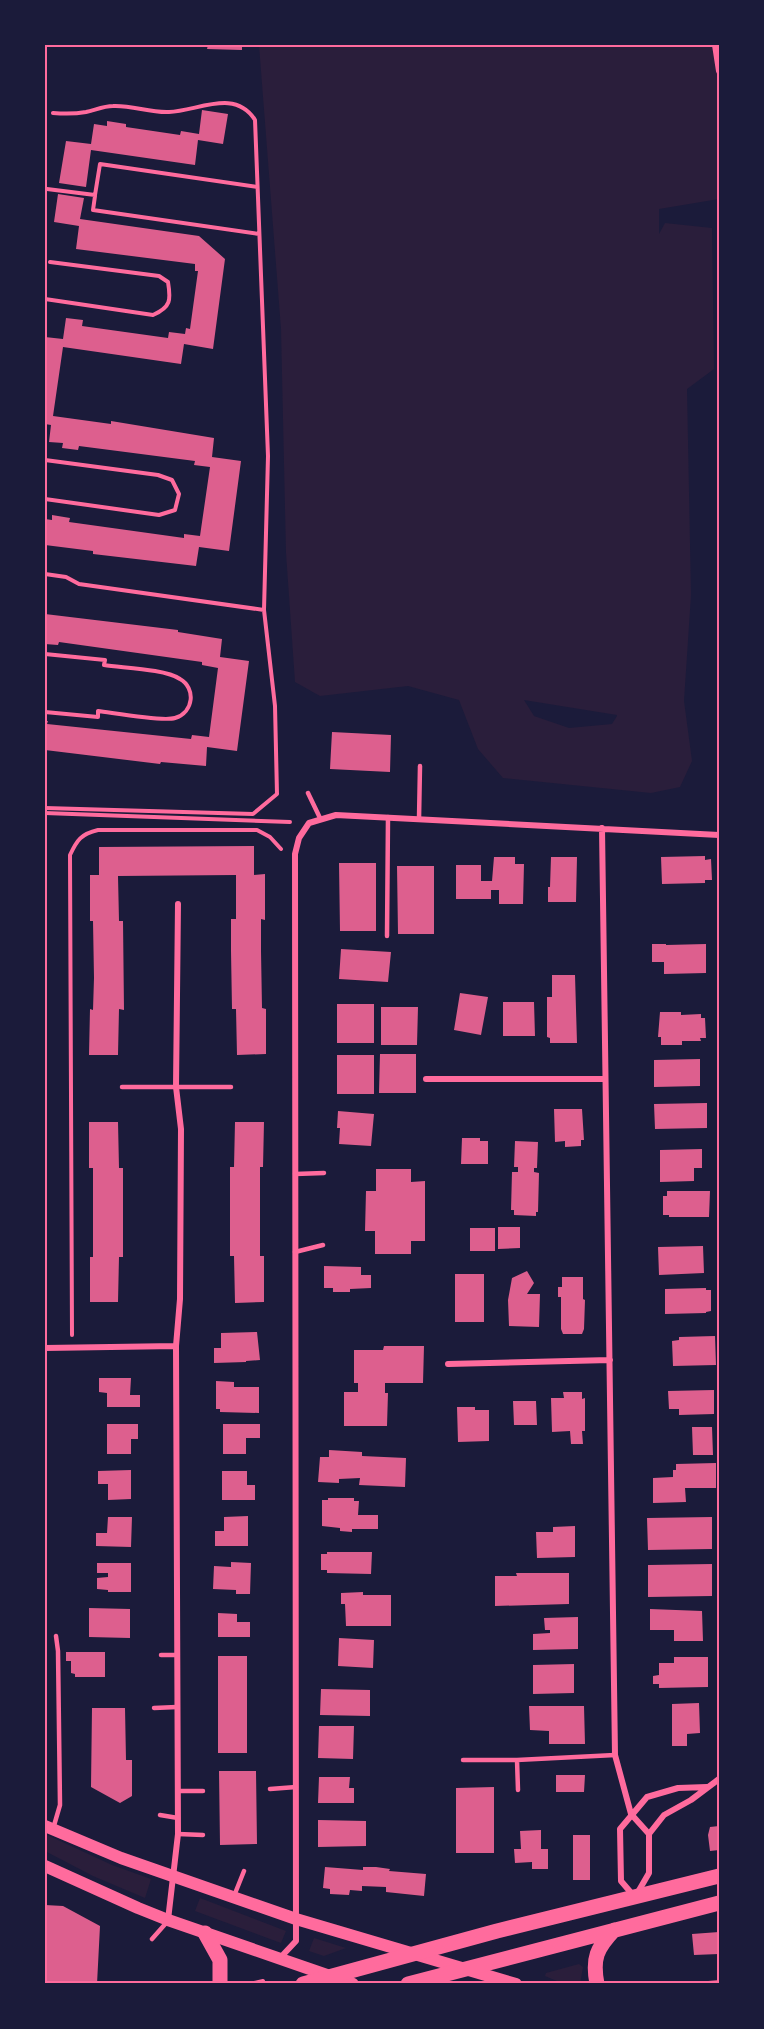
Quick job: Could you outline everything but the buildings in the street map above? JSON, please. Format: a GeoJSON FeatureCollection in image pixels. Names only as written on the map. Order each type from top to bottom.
{"type":"FeatureCollection","features":[{"type":"Feature","properties":{"kind":"main road"},"geometry":{"type":"LineString","coordinates":[[49,1828],[121,1858],[233,1898],[516,1984]]}},
{"type":"Feature","properties":{"kind":"main road"},"geometry":{"type":"LineString","coordinates":[[45,1866],[168,1920],[278,1959],[329,1981],[353,1984]]}},
{"type":"Feature","properties":{"kind":"main road"},"geometry":{"type":"LineString","coordinates":[[303,1984],[329,1981],[411,1953],[719,1876]]}},
{"type":"Feature","properties":{"kind":"main road"},"geometry":{"type":"LineString","coordinates":[[635,1898],[638,1924]]}},
{"type":"Feature","properties":{"kind":"main road"},"geometry":{"type":"LineString","coordinates":[[408,1984],[719,1904]]}},
{"type":"Feature","properties":{"kind":"main road"},"geometry":{"type":"LineString","coordinates":[[597,1984],[594,1969],[595,1957],[602,1942],[614,1930]]}},
{"type":"Feature","properties":{"kind":"main road"},"geometry":{"type":"LineString","coordinates":[[205,1933],[220,1960],[220,1984]]}},
{"type":"Feature","properties":{"kind":"street"},"geometry":{"type":"LineString","coordinates":[[715,45],[719,71]]}},
{"type":"Feature","properties":{"kind":"street"},"geometry":{"type":"LineString","coordinates":[[278,1959],[296,1941],[295,854],[299,838],[309,823],[336,815],[719,835]]}},
{"type":"Feature","properties":{"kind":"street"},"geometry":{"type":"LineString","coordinates":[[602,828],[615,1755],[631,1814],[649,1834]]}},
{"type":"Feature","properties":{"kind":"street"},"geometry":{"type":"LineString","coordinates":[[168,1920],[178,1834],[176,1346],[180,1299],[181,1130],[176,1087],[178,904]]}},
{"type":"Feature","properties":{"kind":"street"},"geometry":{"type":"LineString","coordinates":[[426,1079],[604,1079]]}},
{"type":"Feature","properties":{"kind":"street"},"geometry":{"type":"LineString","coordinates":[[45,1348],[176,1346]]}},
{"type":"Feature","properties":{"kind":"street"},"geometry":{"type":"LineString","coordinates":[[448,1364],[610,1360]]}},
{"type":"Feature","properties":{"kind":"street"},"geometry":{"type":"LineString","coordinates":[[707,1787],[678,1788],[647,1797],[620,1829],[621,1881],[635,1898],[649,1873],[649,1834],[664,1815],[692,1800],[719,1779]]}},
{"type":"Feature","properties":{"kind":"lane"},"geometry":{"type":"LineString","coordinates":[[419,819],[420,766]]}},
{"type":"Feature","properties":{"kind":"lane"},"geometry":{"type":"LineString","coordinates":[[308,793],[320,818]]}},
{"type":"Feature","properties":{"kind":"lane"},"geometry":{"type":"LineString","coordinates":[[387,936],[388,817]]}},
{"type":"Feature","properties":{"kind":"lane"},"geometry":{"type":"LineString","coordinates":[[122,1087],[231,1087]]}},
{"type":"Feature","properties":{"kind":"lane"},"geometry":{"type":"LineString","coordinates":[[295,1174],[324,1173]]}},
{"type":"Feature","properties":{"kind":"lane"},"geometry":{"type":"LineString","coordinates":[[295,1252],[323,1245]]}},
{"type":"Feature","properties":{"kind":"lane"},"geometry":{"type":"LineString","coordinates":[[49,1828],[60,1805],[56,1636]]}},
{"type":"Feature","properties":{"kind":"lane"},"geometry":{"type":"LineString","coordinates":[[161,1655],[177,1655]]}},
{"type":"Feature","properties":{"kind":"lane"},"geometry":{"type":"LineString","coordinates":[[154,1708],[177,1707]]}},
{"type":"Feature","properties":{"kind":"lane"},"geometry":{"type":"LineString","coordinates":[[463,1760],[615,1755]]}},
{"type":"Feature","properties":{"kind":"lane"},"geometry":{"type":"LineString","coordinates":[[517,1760],[518,1790]]}},
{"type":"Feature","properties":{"kind":"lane"},"geometry":{"type":"LineString","coordinates":[[270,1789],[296,1787]]}},
{"type":"Feature","properties":{"kind":"lane"},"geometry":{"type":"LineString","coordinates":[[178,1791],[203,1791]]}},
{"type":"Feature","properties":{"kind":"lane"},"geometry":{"type":"LineString","coordinates":[[160,1815],[178,1818]]}},
{"type":"Feature","properties":{"kind":"lane"},"geometry":{"type":"LineString","coordinates":[[178,1834],[203,1835]]}},
{"type":"Feature","properties":{"kind":"lane"},"geometry":{"type":"LineString","coordinates":[[233,1898],[244,1871]]}},
{"type":"Feature","properties":{"kind":"lane"},"geometry":{"type":"LineString","coordinates":[[152,1939],[168,1920]]}},
{"type":"Feature","properties":{"kind":"path"},"geometry":{"type":"LineString","coordinates":[[45,808],[253,814],[277,794],[275,706],[264,610],[268,456],[255,120],[249,110],[237,105],[213,103],[166,112],[114,106],[70,114],[53,113]]}},
{"type":"Feature","properties":{"kind":"path"},"geometry":{"type":"LineString","coordinates":[[257,187],[100,164],[93,210],[259,234]]}},
{"type":"Feature","properties":{"kind":"path"},"geometry":{"type":"LineString","coordinates":[[47,189],[95,195]]}},
{"type":"Feature","properties":{"kind":"path"},"geometry":{"type":"LineString","coordinates":[[45,299],[153,315],[164,310],[171,298],[168,282],[159,276],[50,262]]}},
{"type":"Feature","properties":{"kind":"path"},"geometry":{"type":"LineString","coordinates":[[45,460],[158,475],[172,480],[179,494],[175,510],[159,515],[45,499]]}},
{"type":"Feature","properties":{"kind":"path"},"geometry":{"type":"LineString","coordinates":[[45,574],[66,577],[79,584],[264,610]]}},
{"type":"Feature","properties":{"kind":"path"},"geometry":{"type":"LineString","coordinates":[[45,654],[105,660],[104,665],[171,675],[182,680],[191,689],[191,700],[185,711],[176,718],[98,711],[98,717],[45,712]]}},
{"type":"Feature","properties":{"kind":"path"},"geometry":{"type":"LineString","coordinates":[[45,813],[290,822]]}},
{"type":"Feature","properties":{"kind":"path"},"geometry":{"type":"LineString","coordinates":[[72,1335],[70,855],[76,842],[86,833],[98,830],[257,830],[270,837],[281,849]]}},
{"type":"Feature","properties":{"kind":"path"},"geometry":{"type":"LineString","coordinates":[[250,1984],[263,1981]]}},
{"type":"Feature","properties":{"kind":"shaded area"},"geometry":{"type":"Polygon","coordinates":[[[259,45],[719,45],[719,199],[659,209],[659,234],[665,223],[712,228],[714,369],[687,389],[691,595],[684,701],[692,761],[680,787],[651,793],[503,778],[478,749],[459,700],[408,686],[320,696],[295,682],[286,553],[281,329],[259,45]],[[524,700],[534,716],[569,728],[612,724],[617,715],[524,700]]]}},
{"type":"Feature","properties":{"kind":"shaded area"},"geometry":{"type":"Polygon","coordinates":[[[45,1834],[112,1865],[151,1879],[145,1898],[93,1876],[45,1851],[45,1834]]]}},
{"type":"Feature","properties":{"kind":"shaded area"},"geometry":{"type":"Polygon","coordinates":[[[200,1898],[286,1931],[281,1943],[195,1911],[200,1898]]]}},
{"type":"Feature","properties":{"kind":"shaded area"},"geometry":{"type":"Polygon","coordinates":[[[314,1938],[346,1948],[324,1956],[309,1951],[314,1938]]]}},
{"type":"Feature","properties":{"kind":"shaded area"},"geometry":{"type":"Polygon","coordinates":[[[579,1964],[583,1967],[580,1984],[564,1984],[545,1976],[546,1973],[579,1964]]]}}]}
